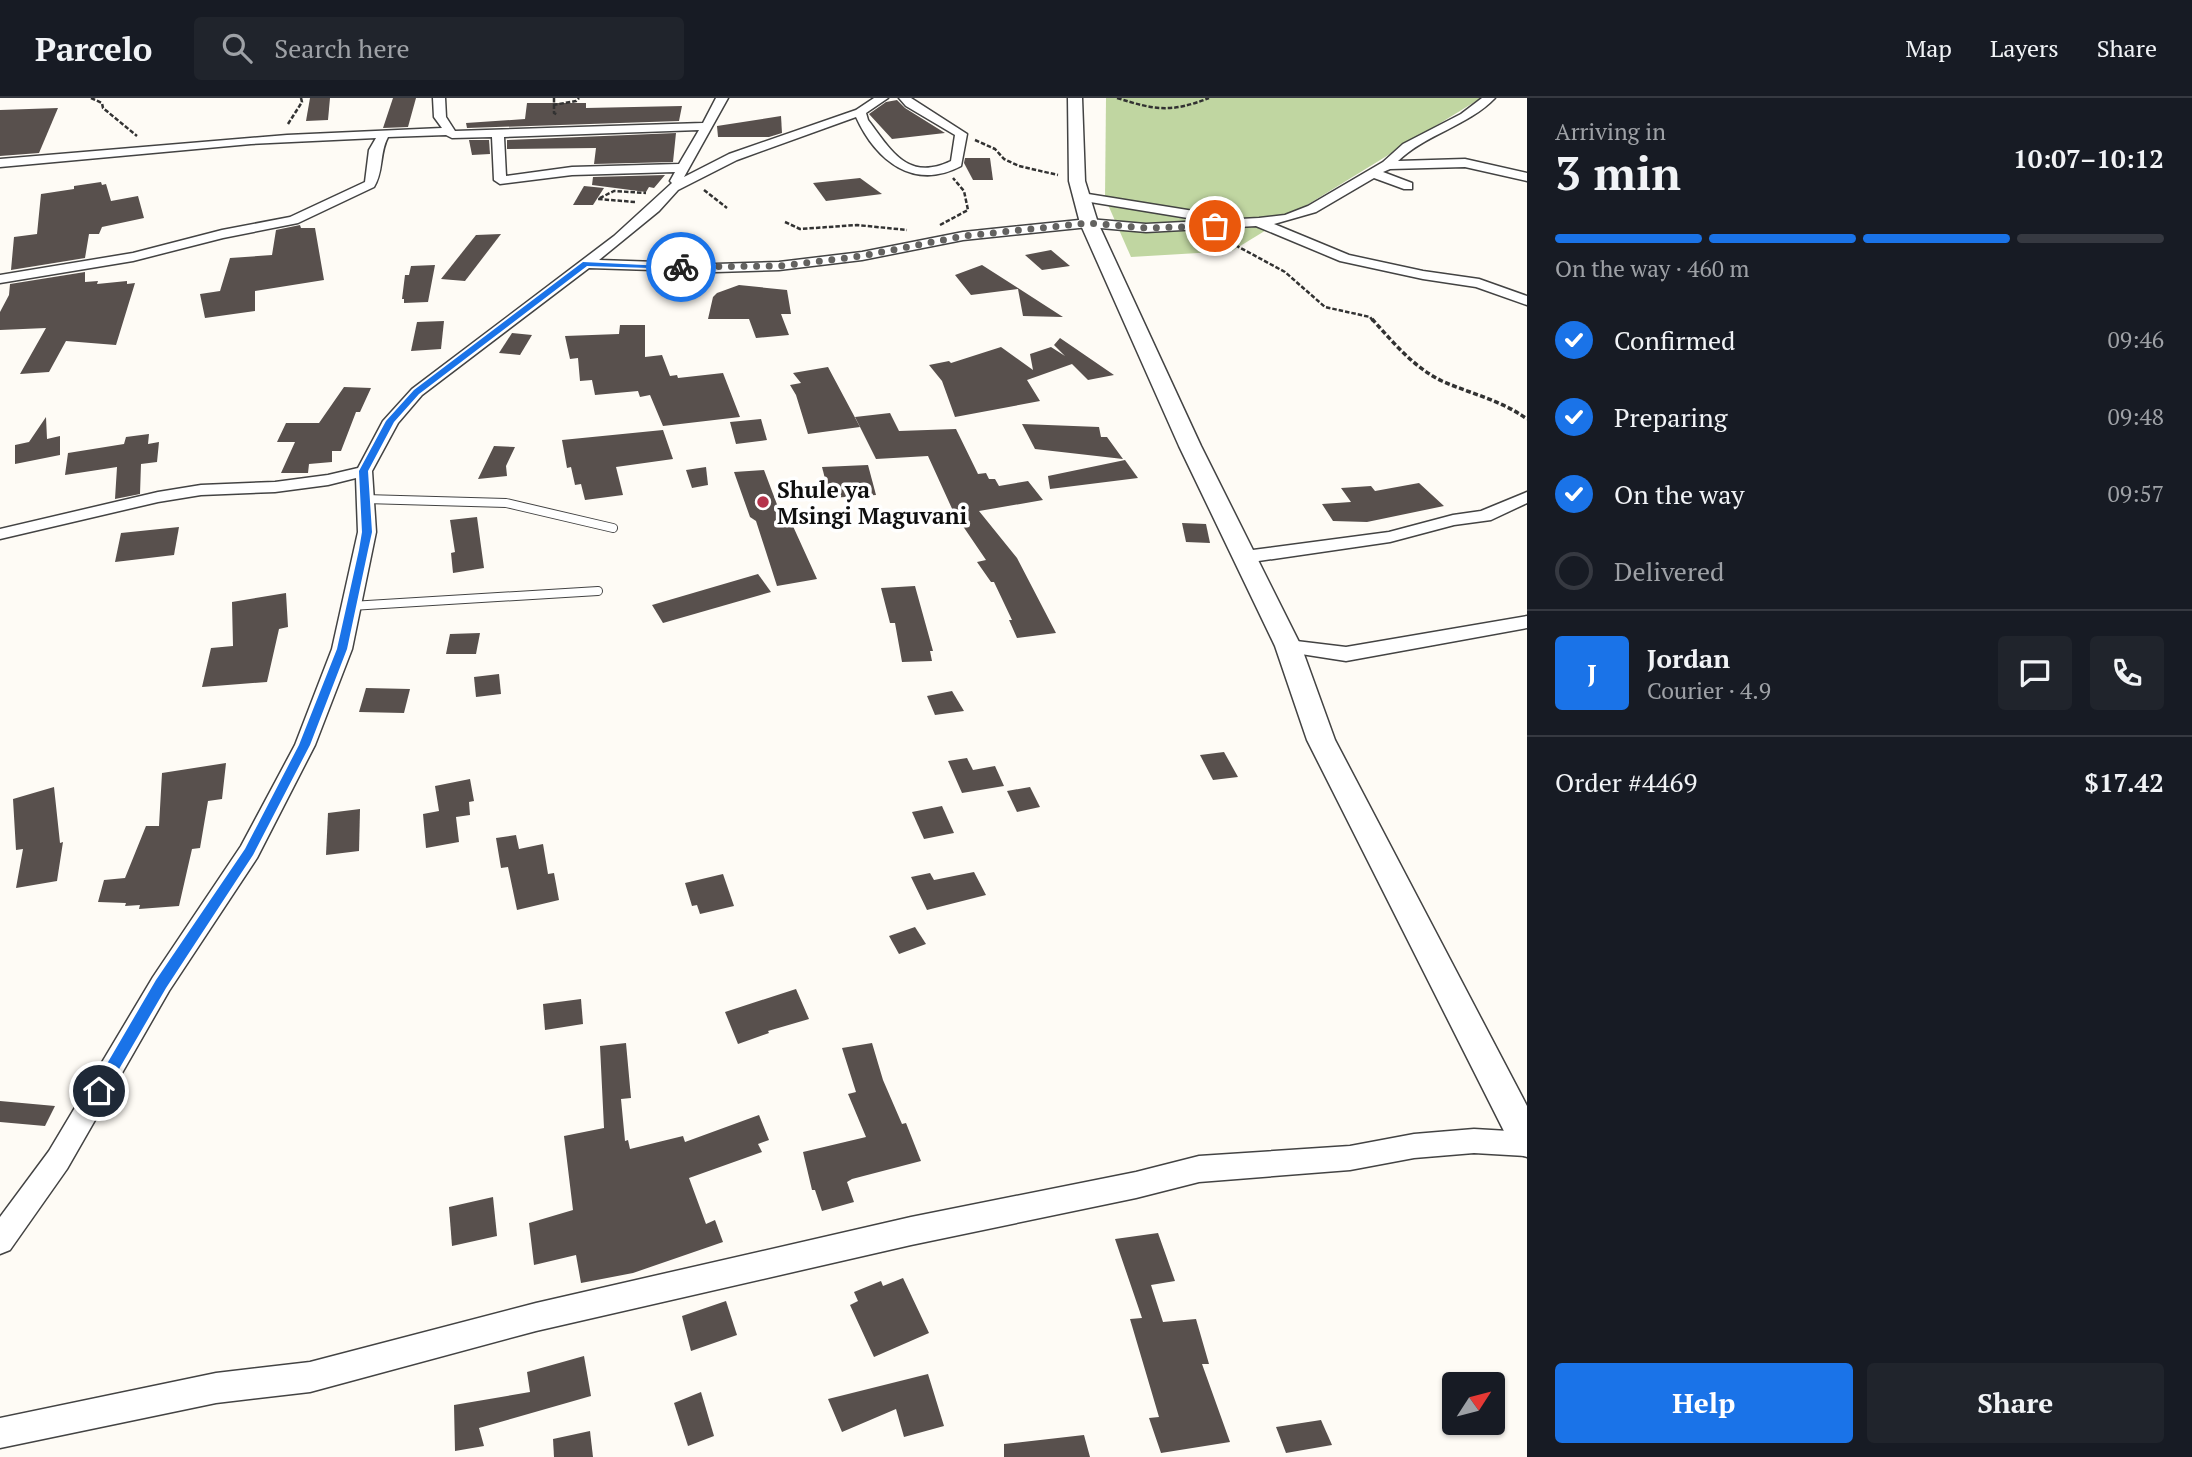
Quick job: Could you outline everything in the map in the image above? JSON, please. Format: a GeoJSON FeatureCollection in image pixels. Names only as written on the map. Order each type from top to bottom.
{"type":"FeatureCollection","features":[{"type":"Feature","properties":{"kind":"street"},"geometry":{"type":"LineString","coordinates":[[439,98],[440,117],[452,135],[707,126]]}},
{"type":"Feature","properties":{"kind":"street"},"geometry":{"type":"LineString","coordinates":[[671,191],[681,168],[694,153],[722,98]]}},
{"type":"Feature","properties":{"kind":"street"},"geometry":{"type":"LineString","coordinates":[[0,1240],[58,1160],[161,984],[249,852],[305,745],[342,649],[367,532],[364,471],[391,421],[416,392],[639,223],[671,191],[757,147],[860,112],[882,98]]}},
{"type":"Feature","properties":{"kind":"street"},"geometry":{"type":"LineString","coordinates":[[860,112],[862,120],[896,164],[920,173],[957,163],[961,134],[910,104],[905,98]]}},
{"type":"Feature","properties":{"kind":"street"},"geometry":{"type":"LineString","coordinates":[[1075,98],[1079,189],[1089,223],[1190,446],[1288,646],[1321,740],[1527,1143]]}},
{"type":"Feature","properties":{"kind":"street"},"geometry":{"type":"LineString","coordinates":[[585,264],[716,268],[779,266],[862,256],[928,242],[1089,223],[1146,228],[1198,227],[1287,218],[1312,209],[1387,165],[1407,146],[1465,116],[1489,98]]}},
{"type":"Feature","properties":{"kind":"street"},"geometry":{"type":"LineString","coordinates":[[0,163],[290,137],[448,131]]}},
{"type":"Feature","properties":{"kind":"street"},"geometry":{"type":"LineString","coordinates":[[498,134],[500,180],[572,171],[681,168]]}},
{"type":"Feature","properties":{"kind":"street"},"geometry":{"type":"LineString","coordinates":[[0,279],[133,257],[305,216],[370,184],[374,177],[375,150],[383,135]]}},
{"type":"Feature","properties":{"kind":"street"},"geometry":{"type":"LineString","coordinates":[[1419,163],[1466,177],[1527,185]]}},
{"type":"Feature","properties":{"kind":"street"},"geometry":{"type":"LineString","coordinates":[[1387,165],[1465,163],[1527,177]]}},
{"type":"Feature","properties":{"kind":"street"},"geometry":{"type":"LineString","coordinates":[[1373,173],[1408,186]]}},
{"type":"Feature","properties":{"kind":"street"},"geometry":{"type":"LineString","coordinates":[[1079,189],[1231,221],[1258,222],[1345,258],[1479,283],[1527,301]]}},
{"type":"Feature","properties":{"kind":"street"},"geometry":{"type":"LineString","coordinates":[[0,534],[158,497],[201,490],[275,487],[328,480],[364,471]]}},
{"type":"Feature","properties":{"kind":"street"},"geometry":{"type":"LineString","coordinates":[[1244,557],[1390,537],[1453,520],[1485,516],[1527,497]]}},
{"type":"Feature","properties":{"kind":"street"},"geometry":{"type":"LineString","coordinates":[[1288,646],[1346,654],[1527,622]]}},
{"type":"Feature","properties":{"kind":"street"},"geometry":{"type":"LineString","coordinates":[[0,1433],[216,1388],[310,1377],[536,1317],[925,1228],[1136,1185],[1199,1169],[1350,1158],[1414,1146],[1474,1140],[1527,1143]]}},
{"type":"Feature","properties":{"kind":"lane"},"geometry":{"type":"LineString","coordinates":[[365,499],[506,503],[613,528]]}},
{"type":"Feature","properties":{"kind":"lane"},"geometry":{"type":"LineString","coordinates":[[351,606],[598,591]]}},
{"type":"Feature","properties":{"kind":"path"},"geometry":{"type":"LineString","coordinates":[[91,98],[102,103],[114,118],[135,133],[138,139],[135,146],[143,150]]}},
{"type":"Feature","properties":{"kind":"path"},"geometry":{"type":"LineString","coordinates":[[290,137],[287,134],[289,123],[302,102],[301,98]]}},
{"type":"Feature","properties":{"kind":"path"},"geometry":{"type":"LineString","coordinates":[[554,105],[579,98]]}},
{"type":"Feature","properties":{"kind":"path"},"geometry":{"type":"LineString","coordinates":[[1116,98],[1163,112],[1189,107],[1209,98]]}},
{"type":"Feature","properties":{"kind":"path"},"geometry":{"type":"LineString","coordinates":[[961,134],[995,149],[1004,159],[1019,166],[1079,189]]}},
{"type":"Feature","properties":{"kind":"path"},"geometry":{"type":"LineString","coordinates":[[950,167],[951,174],[964,191],[968,208],[965,213],[951,218]]}},
{"type":"Feature","properties":{"kind":"path"},"geometry":{"type":"LineString","coordinates":[[671,191],[625,190],[610,192],[598,199],[605,202],[701,187],[727,208]]}},
{"type":"Feature","properties":{"kind":"path"},"geometry":{"type":"LineString","coordinates":[[785,222],[801,229],[856,225],[876,229],[929,231],[933,233],[928,242]]}},
{"type":"Feature","properties":{"kind":"path"},"geometry":{"type":"LineString","coordinates":[[1198,227],[1285,272],[1325,307],[1370,317],[1407,358],[1440,380],[1509,406],[1527,419]]}},
{"type":"Feature","properties":{"kind":"green space"},"geometry":{"type":"Polygon","coordinates":[[[1106,98],[1481,98],[1232,251],[1131,257],[1105,198],[1106,98]]]}},
{"type":"Feature","properties":{"kind":"building"},"geometry":{"type":"Polygon","coordinates":[[[310,98],[330,98],[328,120],[306,121],[310,98]]]}},
{"type":"Feature","properties":{"kind":"building"},"geometry":{"type":"Polygon","coordinates":[[[393,98],[416,98],[408,127],[383,128],[393,98]]]}},
{"type":"Feature","properties":{"kind":"building"},"geometry":{"type":"Polygon","coordinates":[[[897,100],[945,133],[892,139],[869,114],[886,102],[897,100]]]}},
{"type":"Feature","properties":{"kind":"building"},"geometry":{"type":"Polygon","coordinates":[[[527,103],[586,103],[586,108],[682,106],[679,121],[467,128],[466,123],[525,119],[527,103]]]}},
{"type":"Feature","properties":{"kind":"building"},"geometry":{"type":"Polygon","coordinates":[[[58,108],[39,153],[0,156],[0,110],[58,108]]]}},
{"type":"Feature","properties":{"kind":"building"},"geometry":{"type":"Polygon","coordinates":[[[781,116],[782,133],[769,137],[718,137],[717,126],[781,116]]]}},
{"type":"Feature","properties":{"kind":"building"},"geometry":{"type":"Polygon","coordinates":[[[676,133],[673,162],[594,164],[596,148],[507,149],[507,140],[676,133]]]}},
{"type":"Feature","properties":{"kind":"building"},"geometry":{"type":"Polygon","coordinates":[[[469,140],[489,140],[490,154],[472,155],[469,140]]]}},
{"type":"Feature","properties":{"kind":"building"},"geometry":{"type":"Polygon","coordinates":[[[965,158],[990,158],[993,180],[973,180],[964,163],[965,158]]]}},
{"type":"Feature","properties":{"kind":"building"},"geometry":{"type":"Polygon","coordinates":[[[665,175],[654,188],[649,187],[646,192],[592,185],[593,177],[665,175]]]}},
{"type":"Feature","properties":{"kind":"building"},"geometry":{"type":"Polygon","coordinates":[[[860,178],[882,194],[826,201],[813,183],[860,178]]]}},
{"type":"Feature","properties":{"kind":"building"},"geometry":{"type":"Polygon","coordinates":[[[101,182],[102,185],[106,184],[111,201],[138,196],[144,218],[102,227],[99,234],[89,234],[85,258],[11,270],[14,237],[37,234],[41,194],[101,182]]]}},
{"type":"Feature","properties":{"kind":"building"},"geometry":{"type":"Polygon","coordinates":[[[584,186],[604,188],[593,205],[573,205],[584,186]]]}},
{"type":"Feature","properties":{"kind":"building"},"geometry":{"type":"Polygon","coordinates":[[[300,225],[301,228],[315,228],[324,280],[255,291],[255,311],[205,318],[200,294],[220,291],[230,258],[272,255],[276,230],[300,225]]]}},
{"type":"Feature","properties":{"kind":"building"},"geometry":{"type":"Polygon","coordinates":[[[501,234],[465,281],[441,279],[476,235],[501,234]]]}},
{"type":"Feature","properties":{"kind":"building"},"geometry":{"type":"Polygon","coordinates":[[[1051,250],[1070,266],[1042,270],[1025,255],[1051,250]]]}},
{"type":"Feature","properties":{"kind":"building"},"geometry":{"type":"Polygon","coordinates":[[[435,265],[428,302],[404,303],[402,299],[405,275],[409,275],[411,266],[435,265]]]}},
{"type":"Feature","properties":{"kind":"building"},"geometry":{"type":"Polygon","coordinates":[[[982,265],[1063,317],[1023,316],[1018,289],[971,295],[955,275],[982,265]]]}},
{"type":"Feature","properties":{"kind":"building"},"geometry":{"type":"Polygon","coordinates":[[[85,272],[85,282],[135,283],[116,345],[66,341],[49,372],[20,374],[46,328],[0,330],[0,312],[9,295],[10,284],[85,272]]]}},
{"type":"Feature","properties":{"kind":"building"},"geometry":{"type":"Polygon","coordinates":[[[739,285],[787,290],[791,314],[781,314],[789,335],[756,338],[749,319],[708,319],[713,297],[739,285]]]}},
{"type":"Feature","properties":{"kind":"building"},"geometry":{"type":"Polygon","coordinates":[[[444,321],[441,349],[411,351],[417,322],[444,321]]]}},
{"type":"Feature","properties":{"kind":"building"},"geometry":{"type":"Polygon","coordinates":[[[620,325],[645,325],[645,357],[662,355],[670,376],[677,375],[678,378],[723,373],[740,417],[663,426],[650,395],[640,397],[638,391],[595,395],[592,380],[580,381],[578,358],[570,359],[565,336],[619,334],[620,325]]]}},
{"type":"Feature","properties":{"kind":"building"},"geometry":{"type":"Polygon","coordinates":[[[512,333],[532,335],[520,355],[499,353],[512,333]]]}},
{"type":"Feature","properties":{"kind":"building"},"geometry":{"type":"Polygon","coordinates":[[[1060,338],[1114,375],[1088,380],[1072,364],[1027,380],[1040,401],[955,417],[942,381],[929,365],[949,361],[951,363],[1001,347],[1033,370],[1030,354],[1051,347],[1065,356],[1054,345],[1060,338]]]}},
{"type":"Feature","properties":{"kind":"building"},"geometry":{"type":"Polygon","coordinates":[[[828,367],[860,427],[808,434],[796,395],[790,385],[801,383],[793,373],[828,367]]]}},
{"type":"Feature","properties":{"kind":"building"},"geometry":{"type":"Polygon","coordinates":[[[344,387],[371,388],[360,412],[356,412],[341,451],[332,451],[332,462],[309,464],[308,473],[281,473],[295,442],[277,442],[286,423],[319,423],[344,387]]]}},
{"type":"Feature","properties":{"kind":"building"},"geometry":{"type":"Polygon","coordinates":[[[890,413],[899,431],[956,429],[978,474],[986,473],[989,479],[995,479],[999,486],[1028,481],[1043,500],[979,511],[1017,558],[1056,633],[1017,638],[1009,620],[1012,620],[994,582],[991,582],[977,562],[986,560],[954,513],[928,456],[876,459],[855,417],[890,413]]]}},
{"type":"Feature","properties":{"kind":"building"},"geometry":{"type":"Polygon","coordinates":[[[46,417],[47,439],[60,436],[60,455],[15,464],[15,445],[29,442],[46,417]]]}},
{"type":"Feature","properties":{"kind":"building"},"geometry":{"type":"Polygon","coordinates":[[[761,419],[767,440],[736,444],[730,422],[761,419]]]}},
{"type":"Feature","properties":{"kind":"building"},"geometry":{"type":"Polygon","coordinates":[[[1022,424],[1099,427],[1101,437],[1107,437],[1123,459],[1035,449],[1022,424]]]}},
{"type":"Feature","properties":{"kind":"building"},"geometry":{"type":"Polygon","coordinates":[[[663,430],[673,459],[616,467],[623,495],[585,500],[581,484],[575,485],[571,467],[567,468],[562,440],[663,430]]]}},
{"type":"Feature","properties":{"kind":"building"},"geometry":{"type":"Polygon","coordinates":[[[149,434],[148,444],[159,442],[157,462],[141,464],[140,494],[115,499],[117,467],[65,475],[68,453],[124,444],[126,437],[149,434]]]}},
{"type":"Feature","properties":{"kind":"building"},"geometry":{"type":"Polygon","coordinates":[[[494,446],[515,447],[506,466],[507,476],[478,479],[494,446]]]}},
{"type":"Feature","properties":{"kind":"building"},"geometry":{"type":"Polygon","coordinates":[[[1125,460],[1138,478],[1050,489],[1048,476],[1125,460]]]}},
{"type":"Feature","properties":{"kind":"building"},"geometry":{"type":"Polygon","coordinates":[[[868,465],[876,495],[830,498],[822,467],[868,465]]]}},
{"type":"Feature","properties":{"kind":"building"},"geometry":{"type":"Polygon","coordinates":[[[706,467],[708,485],[692,488],[686,470],[706,467]]]}},
{"type":"Feature","properties":{"kind":"building"},"geometry":{"type":"Polygon","coordinates":[[[764,470],[784,523],[792,524],[817,579],[777,586],[756,521],[750,517],[734,472],[764,470]]]}},
{"type":"Feature","properties":{"kind":"building"},"geometry":{"type":"Polygon","coordinates":[[[1419,483],[1444,506],[1367,522],[1333,521],[1322,504],[1351,502],[1341,488],[1371,486],[1375,491],[1419,483]]]}},
{"type":"Feature","properties":{"kind":"building"},"geometry":{"type":"Polygon","coordinates":[[[477,517],[484,568],[453,573],[451,553],[455,552],[450,520],[477,517]]]}},
{"type":"Feature","properties":{"kind":"building"},"geometry":{"type":"Polygon","coordinates":[[[1182,523],[1206,524],[1210,543],[1186,542],[1182,523]]]}},
{"type":"Feature","properties":{"kind":"building"},"geometry":{"type":"Polygon","coordinates":[[[179,527],[174,555],[115,562],[121,533],[179,527]]]}},
{"type":"Feature","properties":{"kind":"building"},"geometry":{"type":"Polygon","coordinates":[[[758,574],[771,592],[663,623],[652,605],[758,574]]]}},
{"type":"Feature","properties":{"kind":"building"},"geometry":{"type":"Polygon","coordinates":[[[915,586],[933,651],[930,651],[932,661],[902,662],[895,623],[890,623],[881,588],[915,586]]]}},
{"type":"Feature","properties":{"kind":"building"},"geometry":{"type":"Polygon","coordinates":[[[286,593],[288,627],[279,629],[267,682],[202,687],[211,648],[233,646],[232,602],[286,593]]]}},
{"type":"Feature","properties":{"kind":"building"},"geometry":{"type":"Polygon","coordinates":[[[480,633],[476,654],[446,654],[450,634],[480,633]]]}},
{"type":"Feature","properties":{"kind":"building"},"geometry":{"type":"Polygon","coordinates":[[[499,674],[501,694],[476,697],[474,677],[499,674]]]}},
{"type":"Feature","properties":{"kind":"building"},"geometry":{"type":"Polygon","coordinates":[[[366,688],[410,689],[404,713],[359,712],[366,688]]]}},
{"type":"Feature","properties":{"kind":"building"},"geometry":{"type":"Polygon","coordinates":[[[952,691],[964,711],[935,715],[927,696],[952,691]]]}},
{"type":"Feature","properties":{"kind":"building"},"geometry":{"type":"Polygon","coordinates":[[[1224,752],[1238,777],[1213,780],[1200,755],[1224,752]]]}},
{"type":"Feature","properties":{"kind":"building"},"geometry":{"type":"Polygon","coordinates":[[[967,758],[973,770],[995,766],[1004,786],[962,793],[948,761],[967,758]]]}},
{"type":"Feature","properties":{"kind":"building"},"geometry":{"type":"Polygon","coordinates":[[[226,763],[222,799],[208,801],[200,848],[192,849],[179,906],[139,909],[140,905],[98,902],[104,880],[125,878],[146,826],[159,826],[162,773],[226,763]]]}},
{"type":"Feature","properties":{"kind":"building"},"geometry":{"type":"Polygon","coordinates":[[[470,779],[474,801],[469,802],[470,815],[456,817],[459,842],[426,848],[423,814],[439,811],[435,786],[470,779]]]}},
{"type":"Feature","properties":{"kind":"building"},"geometry":{"type":"Polygon","coordinates":[[[54,787],[60,843],[63,842],[57,881],[16,888],[23,849],[16,850],[13,799],[54,787]]]}},
{"type":"Feature","properties":{"kind":"building"},"geometry":{"type":"Polygon","coordinates":[[[1030,787],[1040,807],[1017,812],[1007,791],[1030,787]]]}},
{"type":"Feature","properties":{"kind":"building"},"geometry":{"type":"Polygon","coordinates":[[[942,806],[954,833],[924,839],[912,812],[942,806]]]}},
{"type":"Feature","properties":{"kind":"building"},"geometry":{"type":"Polygon","coordinates":[[[360,809],[359,851],[326,855],[328,813],[360,809]]]}},
{"type":"Feature","properties":{"kind":"building"},"geometry":{"type":"Polygon","coordinates":[[[516,835],[519,849],[543,844],[548,874],[554,873],[559,900],[517,910],[508,867],[501,868],[496,838],[516,835]]]}},
{"type":"Feature","properties":{"kind":"building"},"geometry":{"type":"Polygon","coordinates":[[[974,872],[986,895],[927,910],[911,877],[930,873],[934,880],[974,872]]]}},
{"type":"Feature","properties":{"kind":"building"},"geometry":{"type":"Polygon","coordinates":[[[723,874],[734,906],[700,914],[697,905],[692,906],[685,883],[723,874]]]}},
{"type":"Feature","properties":{"kind":"building"},"geometry":{"type":"Polygon","coordinates":[[[915,927],[926,944],[899,954],[889,936],[915,927]]]}},
{"type":"Feature","properties":{"kind":"building"},"geometry":{"type":"Polygon","coordinates":[[[796,989],[809,1019],[768,1031],[769,1033],[738,1044],[725,1012],[796,989]]]}},
{"type":"Feature","properties":{"kind":"building"},"geometry":{"type":"Polygon","coordinates":[[[581,999],[583,1024],[545,1030],[543,1004],[581,999]]]}},
{"type":"Feature","properties":{"kind":"building"},"geometry":{"type":"Polygon","coordinates":[[[626,1043],[631,1098],[621,1099],[625,1141],[628,1140],[630,1149],[683,1136],[685,1142],[759,1115],[769,1140],[758,1144],[762,1152],[689,1178],[706,1224],[715,1220],[723,1242],[633,1273],[581,1283],[576,1255],[534,1265],[529,1223],[573,1210],[564,1136],[604,1128],[600,1046],[626,1043]]]}},
{"type":"Feature","properties":{"kind":"building"},"geometry":{"type":"Polygon","coordinates":[[[872,1043],[883,1080],[902,1124],[906,1123],[921,1161],[852,1179],[847,1182],[854,1202],[822,1211],[815,1190],[812,1190],[803,1152],[866,1137],[848,1094],[856,1092],[842,1048],[872,1043]]]}},
{"type":"Feature","properties":{"kind":"building"},"geometry":{"type":"Polygon","coordinates":[[[0,1101],[55,1106],[45,1126],[0,1122],[0,1101]]]}},
{"type":"Feature","properties":{"kind":"building"},"geometry":{"type":"Polygon","coordinates":[[[493,1197],[497,1236],[452,1246],[449,1207],[493,1197]]]}},
{"type":"Feature","properties":{"kind":"building"},"geometry":{"type":"Polygon","coordinates":[[[1158,1233],[1175,1281],[1151,1285],[1163,1322],[1196,1319],[1209,1364],[1202,1364],[1230,1442],[1161,1453],[1149,1418],[1159,1417],[1130,1319],[1142,1318],[1115,1239],[1158,1233]]]}},
{"type":"Feature","properties":{"kind":"building"},"geometry":{"type":"Polygon","coordinates":[[[903,1278],[929,1333],[874,1357],[850,1305],[858,1301],[854,1292],[881,1281],[883,1286],[903,1278]]]}},
{"type":"Feature","properties":{"kind":"building"},"geometry":{"type":"Polygon","coordinates":[[[726,1301],[737,1335],[691,1351],[682,1316],[726,1301]]]}},
{"type":"Feature","properties":{"kind":"building"},"geometry":{"type":"Polygon","coordinates":[[[584,1356],[591,1396],[479,1428],[484,1446],[455,1451],[454,1405],[530,1392],[527,1372],[584,1356]]]}},
{"type":"Feature","properties":{"kind":"building"},"geometry":{"type":"Polygon","coordinates":[[[928,1374],[944,1426],[904,1437],[896,1409],[842,1432],[828,1399],[928,1374]]]}},
{"type":"Feature","properties":{"kind":"building"},"geometry":{"type":"Polygon","coordinates":[[[701,1392],[714,1436],[688,1446],[674,1403],[701,1392]]]}},
{"type":"Feature","properties":{"kind":"building"},"geometry":{"type":"Polygon","coordinates":[[[1321,1420],[1332,1445],[1286,1453],[1276,1427],[1321,1420]]]}},
{"type":"Feature","properties":{"kind":"building"},"geometry":{"type":"Polygon","coordinates":[[[590,1431],[593,1457],[554,1457],[553,1439],[590,1431]]]}},
{"type":"Feature","properties":{"kind":"building"},"geometry":{"type":"Polygon","coordinates":[[[1084,1435],[1090,1457],[1004,1457],[1004,1444],[1084,1435]]]}},
{"type":"Feature","properties":{"kind":"way so far"},"geometry":{"type":"LineString","coordinates":[[681,267],[779,266],[862,256],[963,236],[1089,223],[1146,228],[1215,226]]}},
{"type":"Feature","properties":{"kind":"place","name":"Shule ya Msingi Maguvani"},"geometry":{"type":"Point","coordinates":[763,502]}},
{"type":"Feature","properties":{"kind":"route"},"geometry":{"type":"LineString","coordinates":[[99,1091],[161,984],[249,852],[305,745],[342,649],[367,532],[364,471],[391,421],[416,392],[585,264],[681,267]]}}]}
